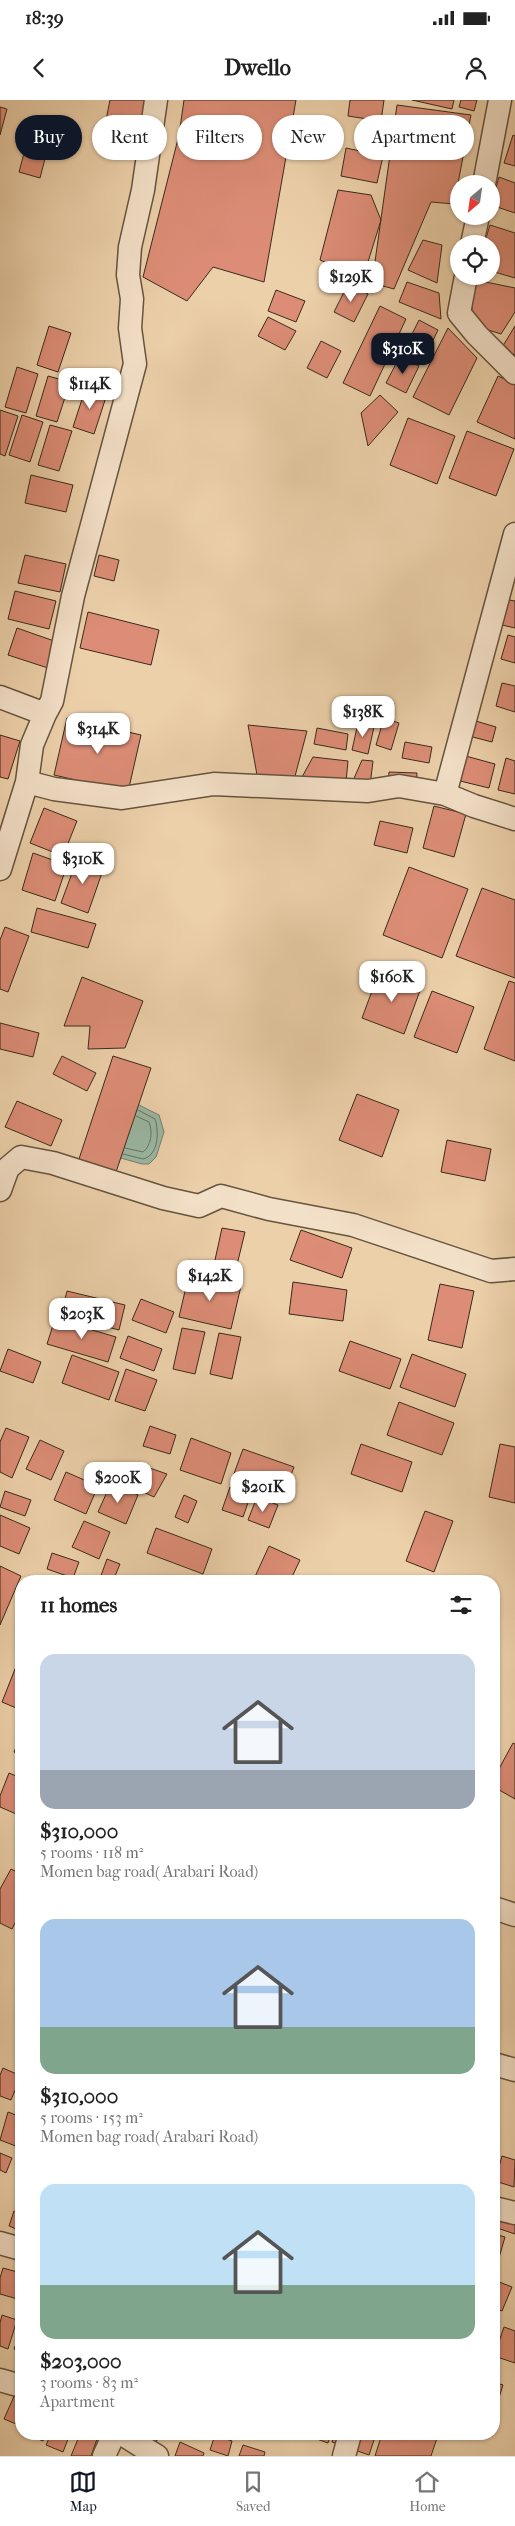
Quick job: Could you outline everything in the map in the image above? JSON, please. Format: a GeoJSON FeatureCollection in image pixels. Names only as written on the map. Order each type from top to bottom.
{"type":"FeatureCollection","features":[{"type":"Feature","properties":{"kind":"street"},"geometry":{"type":"LineString","coordinates":[[0,869],[27,782],[32,745],[52,701],[73,596],[135,364],[130,328],[132,299],[128,275],[130,247],[143,190],[156,100]]}},
{"type":"Feature","properties":{"kind":"street"},"geometry":{"type":"LineString","coordinates":[[486,175],[500,100]]}},
{"type":"Feature","properties":{"kind":"street"},"geometry":{"type":"LineString","coordinates":[[464,285],[459,313],[477,335],[515,373]]}},
{"type":"Feature","properties":{"kind":"street"},"geometry":{"type":"LineString","coordinates":[[445,794],[515,534]]}},
{"type":"Feature","properties":{"kind":"street"},"geometry":{"type":"LineString","coordinates":[[0,697],[45,714]]}},
{"type":"Feature","properties":{"kind":"street"},"geometry":{"type":"LineString","coordinates":[[27,782],[54,789],[122,798],[161,790],[214,784],[368,791],[399,786],[445,794],[474,806],[515,819]]}},
{"type":"Feature","properties":{"kind":"street"},"geometry":{"type":"LineString","coordinates":[[0,1190],[8,1168],[20,1156],[53,1163],[163,1198],[198,1206],[221,1196],[269,1209],[352,1225],[491,1271],[515,1269]]}},
{"type":"Feature","properties":{"kind":"street"},"geometry":{"type":"LineString","coordinates":[[500,1910],[515,1916]]}},
{"type":"Feature","properties":{"kind":"street"},"geometry":{"type":"LineString","coordinates":[[500,2066],[515,2070]]}},
{"type":"Feature","properties":{"kind":"street"},"geometry":{"type":"LineString","coordinates":[[500,2209],[515,2213]]}},
{"type":"Feature","properties":{"kind":"street"},"geometry":{"type":"LineString","coordinates":[[0,2243],[15,2247]]}},
{"type":"Feature","properties":{"kind":"street"},"geometry":{"type":"LineString","coordinates":[[0,2380],[15,2384]]}},
{"type":"Feature","properties":{"kind":"street"},"geometry":{"type":"LineString","coordinates":[[104,2456],[111,2440]]}},
{"type":"Feature","properties":{"kind":"street"},"geometry":{"type":"LineString","coordinates":[[132,2440],[157,2456]]}},
{"type":"Feature","properties":{"kind":"street"},"geometry":{"type":"LineString","coordinates":[[344,2456],[348,2440]]}},
{"type":"Feature","properties":{"kind":"water"},"geometry":{"type":"Polygon","coordinates":[[[137,1104],[159,1115],[164,1132],[156,1157],[149,1164],[117,1157],[137,1104]]]}},
{"type":"Feature","properties":{"kind":"building"},"geometry":{"type":"Polygon","coordinates":[[[110,100],[147,100],[145,115],[107,115],[110,100]]]}},
{"type":"Feature","properties":{"kind":"building"},"geometry":{"type":"Polygon","coordinates":[[[184,100],[296,100],[293,115],[272,115],[272,160],[285,160],[264,282],[213,267],[187,301],[143,277],[177,143],[177,160],[262,160],[262,115],[182,115],[184,100]]]}},
{"type":"Feature","properties":{"kind":"building"},"geometry":{"type":"Polygon","coordinates":[[[350,100],[384,100],[382,115],[348,116],[350,100]]]}},
{"type":"Feature","properties":{"kind":"building"},"geometry":{"type":"Polygon","coordinates":[[[412,100],[454,100],[452,109],[412,100]]]}},
{"type":"Feature","properties":{"kind":"building"},"geometry":{"type":"Polygon","coordinates":[[[461,100],[477,100],[474,111],[459,107],[461,100]]]}},
{"type":"Feature","properties":{"kind":"building"},"geometry":{"type":"Polygon","coordinates":[[[397,105],[471,115],[396,115],[397,105]]]}},
{"type":"Feature","properties":{"kind":"building"},"geometry":{"type":"Polygon","coordinates":[[[0,107],[7,109],[0,135],[0,107]]]}},
{"type":"Feature","properties":{"kind":"building"},"geometry":{"type":"Polygon","coordinates":[[[513,135],[515,136],[515,166],[504,163],[513,135]]]}},
{"type":"Feature","properties":{"kind":"building"},"geometry":{"type":"Polygon","coordinates":[[[346,148],[354,150],[354,160],[382,160],[377,183],[341,176],[346,148]]]}},
{"type":"Feature","properties":{"kind":"building"},"geometry":{"type":"Polygon","coordinates":[[[22,160],[45,160],[40,178],[19,172],[22,160]]]}},
{"type":"Feature","properties":{"kind":"building"},"geometry":{"type":"Polygon","coordinates":[[[389,160],[462,160],[460,175],[450,175],[450,204],[431,202],[394,289],[372,283],[389,160]]]}},
{"type":"Feature","properties":{"kind":"building"},"geometry":{"type":"Polygon","coordinates":[[[500,177],[515,183],[515,213],[500,208],[500,177]]]}},
{"type":"Feature","properties":{"kind":"building"},"geometry":{"type":"Polygon","coordinates":[[[338,190],[371,195],[381,220],[363,278],[320,260],[338,190]]]}},
{"type":"Feature","properties":{"kind":"building"},"geometry":{"type":"Polygon","coordinates":[[[490,225],[515,233],[515,278],[500,274],[500,235],[487,235],[490,225]]]}},
{"type":"Feature","properties":{"kind":"building"},"geometry":{"type":"Polygon","coordinates":[[[423,240],[442,245],[437,283],[408,270],[423,240]]]}},
{"type":"Feature","properties":{"kind":"building"},"geometry":{"type":"Polygon","coordinates":[[[407,282],[439,293],[441,319],[399,302],[407,282]]]}},
{"type":"Feature","properties":{"kind":"building"},"geometry":{"type":"Polygon","coordinates":[[[348,284],[368,294],[354,322],[334,312],[348,284]]]}},
{"type":"Feature","properties":{"kind":"building"},"geometry":{"type":"Polygon","coordinates":[[[471,285],[500,285],[515,288],[515,312],[501,334],[482,328],[472,311],[471,285]]]}},
{"type":"Feature","properties":{"kind":"building"},"geometry":{"type":"Polygon","coordinates":[[[276,290],[305,301],[296,322],[268,311],[276,290]]]}},
{"type":"Feature","properties":{"kind":"building"},"geometry":{"type":"Polygon","coordinates":[[[380,306],[406,319],[370,396],[343,383],[380,306]]]}},
{"type":"Feature","properties":{"kind":"building"},"geometry":{"type":"Polygon","coordinates":[[[268,317],[296,331],[285,350],[258,336],[268,317]]]}},
{"type":"Feature","properties":{"kind":"building"},"geometry":{"type":"Polygon","coordinates":[[[419,320],[438,330],[425,357],[405,348],[419,320]]]}},
{"type":"Feature","properties":{"kind":"building"},"geometry":{"type":"Polygon","coordinates":[[[49,326],[71,333],[58,372],[37,365],[49,326]]]}},
{"type":"Feature","properties":{"kind":"building"},"geometry":{"type":"Polygon","coordinates":[[[515,326],[515,355],[501,349],[515,326]]]}},
{"type":"Feature","properties":{"kind":"building"},"geometry":{"type":"Polygon","coordinates":[[[448,328],[477,358],[449,415],[413,397],[448,328]]]}},
{"type":"Feature","properties":{"kind":"building"},"geometry":{"type":"Polygon","coordinates":[[[321,341],[341,351],[327,378],[307,368],[321,341]]]}},
{"type":"Feature","properties":{"kind":"building"},"geometry":{"type":"Polygon","coordinates":[[[400,356],[419,366],[406,393],[386,383],[400,356]]]}},
{"type":"Feature","properties":{"kind":"building"},"geometry":{"type":"Polygon","coordinates":[[[17,367],[38,374],[26,413],[5,407],[17,367]]]}},
{"type":"Feature","properties":{"kind":"building"},"geometry":{"type":"Polygon","coordinates":[[[48,376],[70,382],[57,422],[36,416],[48,376]]]}},
{"type":"Feature","properties":{"kind":"building"},"geometry":{"type":"Polygon","coordinates":[[[498,376],[515,384],[515,439],[477,422],[498,376]]]}},
{"type":"Feature","properties":{"kind":"building"},"geometry":{"type":"Polygon","coordinates":[[[86,387],[107,394],[94,434],[73,427],[86,387]]]}},
{"type":"Feature","properties":{"kind":"building"},"geometry":{"type":"Polygon","coordinates":[[[380,395],[398,412],[368,446],[361,413],[380,395]]]}},
{"type":"Feature","properties":{"kind":"building"},"geometry":{"type":"Polygon","coordinates":[[[0,410],[18,416],[5,456],[0,454],[0,410]]]}},
{"type":"Feature","properties":{"kind":"building"},"geometry":{"type":"Polygon","coordinates":[[[22,415],[43,422],[30,462],[9,455],[22,415]]]}},
{"type":"Feature","properties":{"kind":"building"},"geometry":{"type":"Polygon","coordinates":[[[408,418],[455,436],[437,484],[390,465],[408,418]]]}},
{"type":"Feature","properties":{"kind":"building"},"geometry":{"type":"Polygon","coordinates":[[[50,425],[72,431],[59,471],[38,465],[50,425]]]}},
{"type":"Feature","properties":{"kind":"building"},"geometry":{"type":"Polygon","coordinates":[[[467,431],[514,449],[496,496],[449,478],[467,431]]]}},
{"type":"Feature","properties":{"kind":"building"},"geometry":{"type":"Polygon","coordinates":[[[31,475],[73,485],[66,512],[25,503],[31,475]]]}},
{"type":"Feature","properties":{"kind":"building"},"geometry":{"type":"Polygon","coordinates":[[[25,555],[66,564],[60,592],[18,583],[25,555]]]}},
{"type":"Feature","properties":{"kind":"building"},"geometry":{"type":"Polygon","coordinates":[[[99,555],[119,560],[114,581],[94,576],[99,555]]]}},
{"type":"Feature","properties":{"kind":"building"},"geometry":{"type":"Polygon","coordinates":[[[15,591],[56,601],[49,629],[8,619],[15,591]]]}},
{"type":"Feature","properties":{"kind":"building"},"geometry":{"type":"Polygon","coordinates":[[[509,600],[515,601],[515,628],[502,625],[509,600]]]}},
{"type":"Feature","properties":{"kind":"building"},"geometry":{"type":"Polygon","coordinates":[[[88,612],[159,630],[151,665],[80,648],[88,612]]]}},
{"type":"Feature","properties":{"kind":"building"},"geometry":{"type":"Polygon","coordinates":[[[17,628],[57,642],[48,668],[8,655],[17,628]]]}},
{"type":"Feature","properties":{"kind":"building"},"geometry":{"type":"Polygon","coordinates":[[[508,635],[515,637],[515,663],[501,659],[508,635]]]}},
{"type":"Feature","properties":{"kind":"building"},"geometry":{"type":"Polygon","coordinates":[[[502,683],[515,686],[515,712],[496,706],[502,683]]]}},
{"type":"Feature","properties":{"kind":"building"},"geometry":{"type":"Polygon","coordinates":[[[67,718],[141,735],[128,792],[54,775],[67,718]]]}},
{"type":"Feature","properties":{"kind":"building"},"geometry":{"type":"Polygon","coordinates":[[[384,718],[399,723],[391,750],[376,745],[384,718]]]}},
{"type":"Feature","properties":{"kind":"building"},"geometry":{"type":"Polygon","coordinates":[[[469,719],[496,727],[492,742],[465,735],[469,719]]]}},
{"type":"Feature","properties":{"kind":"building"},"geometry":{"type":"Polygon","coordinates":[[[358,723],[374,727],[368,754],[352,750],[358,723]]]}},
{"type":"Feature","properties":{"kind":"building"},"geometry":{"type":"Polygon","coordinates":[[[248,725],[307,731],[294,780],[257,775],[248,725]]]}},
{"type":"Feature","properties":{"kind":"building"},"geometry":{"type":"Polygon","coordinates":[[[317,728],[348,734],[346,750],[314,744],[317,728]]]}},
{"type":"Feature","properties":{"kind":"building"},"geometry":{"type":"Polygon","coordinates":[[[0,735],[20,741],[8,779],[0,777],[0,735]]]}},
{"type":"Feature","properties":{"kind":"building"},"geometry":{"type":"Polygon","coordinates":[[[405,742],[432,747],[429,763],[402,758],[405,742]]]}},
{"type":"Feature","properties":{"kind":"building"},"geometry":{"type":"Polygon","coordinates":[[[462,755],[495,764],[489,788],[456,780],[462,755]]]}},
{"type":"Feature","properties":{"kind":"building"},"geometry":{"type":"Polygon","coordinates":[[[313,757],[348,761],[346,782],[302,777],[313,757]]]}},
{"type":"Feature","properties":{"kind":"building"},"geometry":{"type":"Polygon","coordinates":[[[506,758],[515,761],[515,794],[498,790],[506,758]]]}},
{"type":"Feature","properties":{"kind":"building"},"geometry":{"type":"Polygon","coordinates":[[[362,760],[373,761],[370,786],[352,783],[362,760]]]}},
{"type":"Feature","properties":{"kind":"building"},"geometry":{"type":"Polygon","coordinates":[[[389,772],[417,773],[416,789],[388,788],[389,772]]]}},
{"type":"Feature","properties":{"kind":"building"},"geometry":{"type":"Polygon","coordinates":[[[434,806],[466,814],[454,857],[423,848],[434,806]]]}},
{"type":"Feature","properties":{"kind":"building"},"geometry":{"type":"Polygon","coordinates":[[[44,808],[77,821],[63,856],[30,843],[44,808]]]}},
{"type":"Feature","properties":{"kind":"building"},"geometry":{"type":"Polygon","coordinates":[[[380,821],[413,828],[407,853],[374,845],[380,821]]]}},
{"type":"Feature","properties":{"kind":"building"},"geometry":{"type":"Polygon","coordinates":[[[33,853],[67,865],[55,901],[22,890],[33,853]]]}},
{"type":"Feature","properties":{"kind":"building"},"geometry":{"type":"Polygon","coordinates":[[[78,857],[104,867],[88,913],[61,903],[78,857]]]}},
{"type":"Feature","properties":{"kind":"building"},"geometry":{"type":"Polygon","coordinates":[[[409,867],[468,889],[442,958],[383,935],[409,867]]]}},
{"type":"Feature","properties":{"kind":"building"},"geometry":{"type":"Polygon","coordinates":[[[482,888],[515,900],[515,978],[456,956],[482,888]]]}},
{"type":"Feature","properties":{"kind":"building"},"geometry":{"type":"Polygon","coordinates":[[[37,908],[96,924],[88,948],[31,932],[37,908]]]}},
{"type":"Feature","properties":{"kind":"building"},"geometry":{"type":"Polygon","coordinates":[[[5,927],[29,936],[8,992],[0,989],[0,940],[5,927]]]}},
{"type":"Feature","properties":{"kind":"building"},"geometry":{"type":"Polygon","coordinates":[[[379,972],[421,988],[404,1034],[362,1018],[379,972]]]}},
{"type":"Feature","properties":{"kind":"building"},"geometry":{"type":"Polygon","coordinates":[[[82,977],[143,1001],[125,1048],[88,1049],[90,1026],[64,1026],[82,977]]]}},
{"type":"Feature","properties":{"kind":"building"},"geometry":{"type":"Polygon","coordinates":[[[509,981],[515,983],[515,1061],[484,1049],[509,981]]]}},
{"type":"Feature","properties":{"kind":"building"},"geometry":{"type":"Polygon","coordinates":[[[432,991],[474,1007],[457,1053],[414,1037],[432,991]]]}},
{"type":"Feature","properties":{"kind":"building"},"geometry":{"type":"Polygon","coordinates":[[[0,1023],[39,1033],[33,1057],[0,1049],[0,1023]]]}},
{"type":"Feature","properties":{"kind":"building"},"geometry":{"type":"Polygon","coordinates":[[[62,1056],[96,1073],[87,1091],[53,1074],[62,1056]]]}},
{"type":"Feature","properties":{"kind":"building"},"geometry":{"type":"Polygon","coordinates":[[[113,1056],[151,1068],[114,1178],[77,1165],[113,1056]]]}},
{"type":"Feature","properties":{"kind":"building"},"geometry":{"type":"Polygon","coordinates":[[[357,1094],[399,1110],[382,1157],[339,1140],[357,1094]]]}},
{"type":"Feature","properties":{"kind":"building"},"geometry":{"type":"Polygon","coordinates":[[[17,1101],[62,1120],[51,1146],[5,1127],[17,1101]]]}},
{"type":"Feature","properties":{"kind":"building"},"geometry":{"type":"Polygon","coordinates":[[[447,1140],[491,1149],[485,1181],[441,1172],[447,1140]]]}},
{"type":"Feature","properties":{"kind":"building"},"geometry":{"type":"Polygon","coordinates":[[[222,1228],[245,1232],[235,1273],[213,1269],[222,1228]]]}},
{"type":"Feature","properties":{"kind":"building"},"geometry":{"type":"Polygon","coordinates":[[[301,1230],[352,1248],[342,1278],[290,1260],[301,1230]]]}},
{"type":"Feature","properties":{"kind":"building"},"geometry":{"type":"Polygon","coordinates":[[[189,1274],[241,1286],[231,1329],[179,1317],[189,1274]]]}},
{"type":"Feature","properties":{"kind":"building"},"geometry":{"type":"Polygon","coordinates":[[[293,1282],[347,1290],[343,1321],[289,1314],[293,1282]]]}},
{"type":"Feature","properties":{"kind":"building"},"geometry":{"type":"Polygon","coordinates":[[[440,1284],[474,1291],[462,1348],[428,1340],[440,1284]]]}},
{"type":"Feature","properties":{"kind":"building"},"geometry":{"type":"Polygon","coordinates":[[[67,1291],[125,1305],[119,1330],[61,1315],[67,1291]]]}},
{"type":"Feature","properties":{"kind":"building"},"geometry":{"type":"Polygon","coordinates":[[[141,1299],[174,1312],[166,1333],[132,1320],[141,1299]]]}},
{"type":"Feature","properties":{"kind":"building"},"geometry":{"type":"Polygon","coordinates":[[[55,1319],[116,1337],[108,1362],[47,1344],[55,1319]]]}},
{"type":"Feature","properties":{"kind":"building"},"geometry":{"type":"Polygon","coordinates":[[[182,1328],[205,1332],[195,1374],[173,1369],[182,1328]]]}},
{"type":"Feature","properties":{"kind":"building"},"geometry":{"type":"Polygon","coordinates":[[[219,1333],[241,1337],[232,1379],[210,1374],[219,1333]]]}},
{"type":"Feature","properties":{"kind":"building"},"geometry":{"type":"Polygon","coordinates":[[[128,1336],[162,1349],[154,1371],[120,1358],[128,1336]]]}},
{"type":"Feature","properties":{"kind":"building"},"geometry":{"type":"Polygon","coordinates":[[[350,1341],[401,1359],[390,1389],[339,1371],[350,1341]]]}},
{"type":"Feature","properties":{"kind":"building"},"geometry":{"type":"Polygon","coordinates":[[[8,1349],[41,1362],[33,1383],[0,1371],[8,1349]]]}},
{"type":"Feature","properties":{"kind":"building"},"geometry":{"type":"Polygon","coordinates":[[[412,1354],[466,1374],[455,1407],[400,1387],[412,1354]]]}},
{"type":"Feature","properties":{"kind":"building"},"geometry":{"type":"Polygon","coordinates":[[[72,1355],[119,1372],[109,1400],[62,1383],[72,1355]]]}},
{"type":"Feature","properties":{"kind":"building"},"geometry":{"type":"Polygon","coordinates":[[[126,1369],[157,1380],[145,1411],[115,1401],[126,1369]]]}},
{"type":"Feature","properties":{"kind":"building"},"geometry":{"type":"Polygon","coordinates":[[[399,1402],[454,1423],[442,1455],[387,1435],[399,1402]]]}},
{"type":"Feature","properties":{"kind":"building"},"geometry":{"type":"Polygon","coordinates":[[[150,1426],[176,1435],[170,1454],[143,1446],[150,1426]]]}},
{"type":"Feature","properties":{"kind":"building"},"geometry":{"type":"Polygon","coordinates":[[[6,1428],[29,1437],[12,1478],[0,1472],[0,1442],[6,1428]]]}},
{"type":"Feature","properties":{"kind":"building"},"geometry":{"type":"Polygon","coordinates":[[[191,1438],[231,1453],[221,1484],[180,1470],[191,1438]]]}},
{"type":"Feature","properties":{"kind":"building"},"geometry":{"type":"Polygon","coordinates":[[[40,1440],[64,1451],[51,1480],[26,1469],[40,1440]]]}},
{"type":"Feature","properties":{"kind":"building"},"geometry":{"type":"Polygon","coordinates":[[[361,1444],[412,1462],[402,1492],[351,1474],[361,1444]]]}},
{"type":"Feature","properties":{"kind":"building"},"geometry":{"type":"Polygon","coordinates":[[[500,1444],[515,1447],[515,1503],[489,1497],[500,1444]]]}},
{"type":"Feature","properties":{"kind":"building"},"geometry":{"type":"Polygon","coordinates":[[[243,1449],[294,1467],[283,1497],[232,1479],[243,1449]]]}},
{"type":"Feature","properties":{"kind":"building"},"geometry":{"type":"Polygon","coordinates":[[[144,1466],[167,1474],[154,1497],[135,1488],[144,1466]]]}},
{"type":"Feature","properties":{"kind":"building"},"geometry":{"type":"Polygon","coordinates":[[[66,1472],[98,1486],[86,1514],[54,1500],[66,1472]]]}},
{"type":"Feature","properties":{"kind":"building"},"geometry":{"type":"Polygon","coordinates":[[[111,1483],[138,1495],[126,1524],[98,1512],[111,1483]]]}},
{"type":"Feature","properties":{"kind":"building"},"geometry":{"type":"Polygon","coordinates":[[[230,1487],[251,1494],[243,1517],[222,1510],[230,1487]]]}},
{"type":"Feature","properties":{"kind":"building"},"geometry":{"type":"Polygon","coordinates":[[[5,1491],[31,1500],[25,1516],[0,1507],[5,1491]]]}},
{"type":"Feature","properties":{"kind":"building"},"geometry":{"type":"Polygon","coordinates":[[[184,1495],[197,1501],[188,1523],[175,1517],[184,1495]]]}},
{"type":"Feature","properties":{"kind":"building"},"geometry":{"type":"Polygon","coordinates":[[[257,1497],[278,1505],[269,1528],[248,1520],[257,1497]]]}},
{"type":"Feature","properties":{"kind":"building"},"geometry":{"type":"Polygon","coordinates":[[[425,1511],[453,1521],[434,1572],[406,1561],[425,1511]]]}},
{"type":"Feature","properties":{"kind":"building"},"geometry":{"type":"Polygon","coordinates":[[[0,1515],[30,1528],[19,1554],[0,1546],[0,1515]]]}},
{"type":"Feature","properties":{"kind":"building"},"geometry":{"type":"Polygon","coordinates":[[[84,1521],[110,1532],[99,1559],[72,1547],[84,1521]]]}},
{"type":"Feature","properties":{"kind":"building"},"geometry":{"type":"Polygon","coordinates":[[[156,1528],[212,1549],[203,1574],[147,1553],[156,1528]]]}},
{"type":"Feature","properties":{"kind":"building"},"geometry":{"type":"Polygon","coordinates":[[[269,1546],[300,1560],[293,1575],[256,1575],[269,1546]]]}},
{"type":"Feature","properties":{"kind":"building"},"geometry":{"type":"Polygon","coordinates":[[[52,1553],[79,1562],[74,1575],[64,1575],[47,1569],[52,1553]]]}},
{"type":"Feature","properties":{"kind":"building"},"geometry":{"type":"Polygon","coordinates":[[[107,1559],[120,1564],[115,1575],[101,1575],[107,1559]]]}},
{"type":"Feature","properties":{"kind":"building"},"geometry":{"type":"Polygon","coordinates":[[[0,1566],[19,1575],[15,1575],[15,1590],[0,1625],[0,1566]]]}},
{"type":"Feature","properties":{"kind":"building"},"geometry":{"type":"Polygon","coordinates":[[[15,1669],[15,1707],[2,1702],[15,1669]]]}},
{"type":"Feature","properties":{"kind":"building"},"geometry":{"type":"Polygon","coordinates":[[[513,1743],[515,1744],[515,1799],[500,1790],[500,1767],[513,1743]]]}},
{"type":"Feature","properties":{"kind":"building"},"geometry":{"type":"Polygon","coordinates":[[[9,1773],[15,1776],[15,1813],[0,1807],[0,1796],[9,1773]]]}},
{"type":"Feature","properties":{"kind":"building"},"geometry":{"type":"Polygon","coordinates":[[[11,1869],[15,1871],[15,1923],[12,1929],[0,1923],[0,1889],[11,1869]]]}},
{"type":"Feature","properties":{"kind":"building"},"geometry":{"type":"Polygon","coordinates":[[[3,2068],[15,2073],[15,2090],[11,2100],[0,2096],[0,2075],[3,2068]]]}},
{"type":"Feature","properties":{"kind":"building"},"geometry":{"type":"Polygon","coordinates":[[[8,2112],[15,2115],[15,2146],[0,2140],[8,2112]]]}},
{"type":"Feature","properties":{"kind":"building"},"geometry":{"type":"Polygon","coordinates":[[[0,2153],[12,2158],[6,2173],[0,2170],[0,2153]]]}},
{"type":"Feature","properties":{"kind":"building"},"geometry":{"type":"Polygon","coordinates":[[[502,2156],[515,2160],[514,2187],[500,2183],[502,2156]]]}},
{"type":"Feature","properties":{"kind":"building"},"geometry":{"type":"Polygon","coordinates":[[[14,2211],[15,2228],[9,2226],[14,2211]]]}},
{"type":"Feature","properties":{"kind":"building"},"geometry":{"type":"Polygon","coordinates":[[[500,2215],[515,2219],[515,2234],[500,2229],[500,2215]]]}},
{"type":"Feature","properties":{"kind":"building"},"geometry":{"type":"Polygon","coordinates":[[[500,2236],[505,2237],[500,2254],[500,2236]]]}},
{"type":"Feature","properties":{"kind":"building"},"geometry":{"type":"Polygon","coordinates":[[[3,2268],[15,2271],[15,2298],[0,2294],[0,2278],[3,2268]]]}},
{"type":"Feature","properties":{"kind":"building"},"geometry":{"type":"Polygon","coordinates":[[[500,2282],[512,2287],[502,2311],[500,2310],[500,2282]]]}},
{"type":"Feature","properties":{"kind":"building"},"geometry":{"type":"Polygon","coordinates":[[[2,2315],[15,2319],[15,2326],[8,2349],[0,2346],[2,2315]]]}},
{"type":"Feature","properties":{"kind":"building"},"geometry":{"type":"Polygon","coordinates":[[[504,2327],[515,2331],[515,2363],[500,2358],[500,2339],[504,2327]]]}},
{"type":"Feature","properties":{"kind":"building"},"geometry":{"type":"Polygon","coordinates":[[[15,2394],[15,2424],[4,2419],[15,2394]]]}},
{"type":"Feature","properties":{"kind":"building"},"geometry":{"type":"Polygon","coordinates":[[[48,2440],[68,2440],[63,2452],[46,2445],[48,2440]]]}},
{"type":"Feature","properties":{"kind":"building"},"geometry":{"type":"Polygon","coordinates":[[[78,2440],[97,2440],[91,2456],[71,2456],[78,2440]]]}},
{"type":"Feature","properties":{"kind":"building"},"geometry":{"type":"Polygon","coordinates":[[[145,2440],[157,2440],[154,2449],[143,2445],[145,2440]]]}},
{"type":"Feature","properties":{"kind":"building"},"geometry":{"type":"Polygon","coordinates":[[[213,2440],[232,2441],[228,2456],[210,2450],[213,2440]]]}},
{"type":"Feature","properties":{"kind":"building"},"geometry":{"type":"Polygon","coordinates":[[[333,2440],[374,2440],[369,2455],[332,2442],[333,2440]]]}},
{"type":"Feature","properties":{"kind":"building"},"geometry":{"type":"Polygon","coordinates":[[[380,2440],[436,2440],[431,2456],[375,2456],[380,2440]]]}},
{"type":"Feature","properties":{"kind":"building"},"geometry":{"type":"Polygon","coordinates":[[[180,2442],[204,2453],[203,2456],[175,2456],[180,2442]]]}},
{"type":"Feature","properties":{"kind":"building"},"geometry":{"type":"Polygon","coordinates":[[[243,2445],[265,2452],[264,2456],[239,2456],[243,2445]]]}}]}
